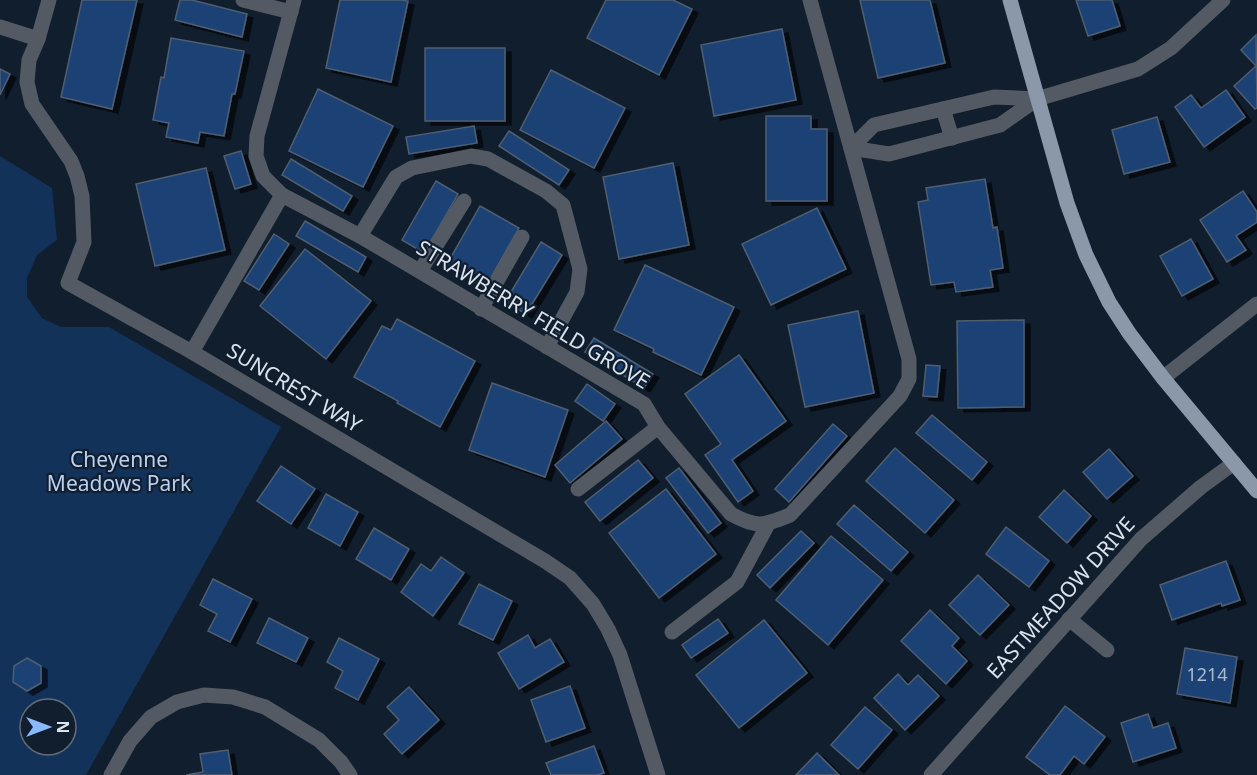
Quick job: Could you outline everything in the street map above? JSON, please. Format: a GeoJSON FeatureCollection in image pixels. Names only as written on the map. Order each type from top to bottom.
{"type":"FeatureCollection","features":[{"type":"Feature","properties":{"kind":"main road"},"geometry":{"type":"LineString","coordinates":[[1010,0],[1067,203],[1086,255],[1109,302],[1129,333],[1164,378],[1257,491]]}},
{"type":"Feature","properties":{"kind":"street","name":"SUNCREST WAY"},"geometry":{"type":"LineString","coordinates":[[49,0],[38,39],[29,60],[27,82],[32,104],[71,161],[82,196],[84,242],[68,283],[192,352],[545,561],[570,579],[593,604],[608,628],[620,655],[658,775]]}},
{"type":"Feature","properties":{"kind":"street"},"geometry":{"type":"LineString","coordinates":[[243,0],[293,6]]}},
{"type":"Feature","properties":{"kind":"street"},"geometry":{"type":"LineString","coordinates":[[672,632],[737,582],[768,524],[790,515],[900,396],[909,379],[909,358],[810,0]]}},
{"type":"Feature","properties":{"kind":"street"},"geometry":{"type":"LineString","coordinates":[[851,148],[889,154],[1000,125],[1037,99],[1138,69],[1171,48],[1223,0]]}},
{"type":"Feature","properties":{"kind":"street","name":"STRAWBERRY FIELD GROVE"},"geometry":{"type":"LineString","coordinates":[[293,6],[257,136],[256,156],[263,176],[282,195],[360,236],[644,404],[658,427],[731,514],[747,523],[768,524]]}},
{"type":"Feature","properties":{"kind":"street"},"geometry":{"type":"LineString","coordinates":[[0,27],[38,39]]}},
{"type":"Feature","properties":{"kind":"street"},"geometry":{"type":"LineString","coordinates":[[851,148],[874,125],[994,97],[1037,99]]}},
{"type":"Feature","properties":{"kind":"street"},"geometry":{"type":"LineString","coordinates":[[943,110],[952,138]]}},
{"type":"Feature","properties":{"kind":"street"},"geometry":{"type":"LineString","coordinates":[[360,236],[396,177],[412,168],[471,156],[488,159],[546,191],[562,206],[580,269],[576,292],[547,347]]}},
{"type":"Feature","properties":{"kind":"street"},"geometry":{"type":"LineString","coordinates":[[192,352],[282,195]]}},
{"type":"Feature","properties":{"kind":"street"},"geometry":{"type":"LineString","coordinates":[[420,271],[464,201]]}},
{"type":"Feature","properties":{"kind":"street"},"geometry":{"type":"LineString","coordinates":[[481,309],[522,237]]}},
{"type":"Feature","properties":{"kind":"street"},"geometry":{"type":"LineString","coordinates":[[1164,378],[1257,304]]}},
{"type":"Feature","properties":{"kind":"street"},"geometry":{"type":"LineString","coordinates":[[578,489],[658,427]]}},
{"type":"Feature","properties":{"kind":"street","name":"EASTMEADOW DRIVE"},"geometry":{"type":"LineString","coordinates":[[931,775],[1141,539],[1201,487],[1234,463]]}},
{"type":"Feature","properties":{"kind":"street"},"geometry":{"type":"LineString","coordinates":[[1069,619],[1107,650]]}},
{"type":"Feature","properties":{"kind":"street"},"geometry":{"type":"LineString","coordinates":[[111,775],[130,741],[152,717],[177,702],[204,695],[233,697],[265,707],[319,741],[341,762],[350,775]]}},
{"type":"Feature","properties":{"kind":"green space","name":"Cheyenne Meadows Park"},"geometry":{"type":"Polygon","coordinates":[[[0,156],[52,188],[57,240],[37,255],[27,278],[27,297],[42,318],[61,327],[109,327],[281,427],[86,775],[0,775],[0,156]]]}},
{"type":"Feature","properties":{"kind":"building"},"geometry":{"type":"Polygon","coordinates":[[[82,0],[137,0],[112,109],[61,97],[82,0]]]}},
{"type":"Feature","properties":{"kind":"building"},"geometry":{"type":"Polygon","coordinates":[[[180,0],[192,0],[247,14],[242,37],[175,20],[180,0]]]}},
{"type":"Feature","properties":{"kind":"building"},"geometry":{"type":"Polygon","coordinates":[[[340,0],[408,1],[391,82],[326,68],[340,0]]]}},
{"type":"Feature","properties":{"kind":"building"},"geometry":{"type":"Polygon","coordinates":[[[606,0],[673,0],[692,9],[659,75],[587,38],[606,0]]]}},
{"type":"Feature","properties":{"kind":"building"},"geometry":{"type":"Polygon","coordinates":[[[860,0],[930,0],[945,63],[878,78],[860,0]]]}},
{"type":"Feature","properties":{"kind":"building"},"geometry":{"type":"Polygon","coordinates":[[[1076,0],[1112,0],[1120,26],[1088,36],[1076,0]]]}},
{"type":"Feature","properties":{"kind":"building"},"geometry":{"type":"Polygon","coordinates":[[[782,29],[796,100],[714,116],[701,45],[782,29]]]}},
{"type":"Feature","properties":{"kind":"building"},"geometry":{"type":"Polygon","coordinates":[[[1256,35],[1257,108],[1255,109],[1234,86],[1256,66],[1241,50],[1256,35]]]}},
{"type":"Feature","properties":{"kind":"building"},"geometry":{"type":"Polygon","coordinates":[[[171,38],[244,51],[235,94],[232,94],[224,136],[200,132],[198,143],[166,137],[169,123],[153,120],[171,38]]]}},
{"type":"Feature","properties":{"kind":"building"},"geometry":{"type":"Polygon","coordinates":[[[425,48],[505,48],[505,121],[425,121],[425,48]]]}},
{"type":"Feature","properties":{"kind":"building"},"geometry":{"type":"Polygon","coordinates":[[[0,69],[10,74],[0,95],[0,69]]]}},
{"type":"Feature","properties":{"kind":"building"},"geometry":{"type":"Polygon","coordinates":[[[551,70],[625,108],[594,168],[520,130],[551,70]]]}},
{"type":"Feature","properties":{"kind":"building"},"geometry":{"type":"Polygon","coordinates":[[[318,89],[393,126],[363,187],[289,151],[318,89]]]}},
{"type":"Feature","properties":{"kind":"building"},"geometry":{"type":"Polygon","coordinates":[[[1226,90],[1245,117],[1204,147],[1175,107],[1191,95],[1201,108],[1226,90]]]}},
{"type":"Feature","properties":{"kind":"building"},"geometry":{"type":"Polygon","coordinates":[[[766,116],[811,116],[811,129],[827,129],[827,201],[766,201],[766,116]]]}},
{"type":"Feature","properties":{"kind":"building"},"geometry":{"type":"Polygon","coordinates":[[[1157,117],[1170,162],[1124,174],[1112,130],[1157,117]]]}},
{"type":"Feature","properties":{"kind":"building"},"geometry":{"type":"Polygon","coordinates":[[[474,126],[477,143],[409,154],[406,137],[474,126]]]}},
{"type":"Feature","properties":{"kind":"building"},"geometry":{"type":"Polygon","coordinates":[[[509,131],[569,170],[559,185],[499,146],[509,131]]]}},
{"type":"Feature","properties":{"kind":"building"},"geometry":{"type":"Polygon","coordinates":[[[241,151],[251,184],[235,189],[224,156],[241,151]]]}},
{"type":"Feature","properties":{"kind":"building"},"geometry":{"type":"Polygon","coordinates":[[[291,159],[352,196],[343,211],[282,175],[291,159]]]}},
{"type":"Feature","properties":{"kind":"building"},"geometry":{"type":"Polygon","coordinates":[[[673,163],[689,245],[619,259],[603,177],[673,163]]]}},
{"type":"Feature","properties":{"kind":"building"},"geometry":{"type":"Polygon","coordinates":[[[206,168],[225,250],[155,266],[136,184],[206,168]]]}},
{"type":"Feature","properties":{"kind":"building"},"geometry":{"type":"Polygon","coordinates":[[[985,179],[993,228],[997,227],[1003,268],[990,270],[993,287],[956,292],[954,282],[931,285],[918,202],[928,200],[926,188],[985,179]]]}},
{"type":"Feature","properties":{"kind":"building"},"geometry":{"type":"Polygon","coordinates":[[[436,181],[458,194],[424,253],[402,240],[436,181]]]}},
{"type":"Feature","properties":{"kind":"building"},"geometry":{"type":"Polygon","coordinates":[[[1243,191],[1257,212],[1257,222],[1236,236],[1246,250],[1227,262],[1200,220],[1243,191]]]}},
{"type":"Feature","properties":{"kind":"building"},"geometry":{"type":"Polygon","coordinates":[[[480,206],[519,228],[485,288],[446,266],[480,206]]]}},
{"type":"Feature","properties":{"kind":"building"},"geometry":{"type":"Polygon","coordinates":[[[817,208],[846,269],[771,305],[742,244],[817,208]]]}},
{"type":"Feature","properties":{"kind":"building"},"geometry":{"type":"Polygon","coordinates":[[[305,221],[366,257],[358,272],[296,236],[305,221]]]}},
{"type":"Feature","properties":{"kind":"building"},"geometry":{"type":"Polygon","coordinates":[[[274,234],[289,244],[259,290],[244,281],[274,234]]]}},
{"type":"Feature","properties":{"kind":"building"},"geometry":{"type":"Polygon","coordinates":[[[1191,239],[1213,279],[1182,296],[1160,256],[1191,239]]]}},
{"type":"Feature","properties":{"kind":"building"},"geometry":{"type":"Polygon","coordinates":[[[541,242],[562,255],[526,314],[505,302],[541,242]]]}},
{"type":"Feature","properties":{"kind":"building"},"geometry":{"type":"Polygon","coordinates":[[[305,249],[371,301],[326,359],[260,306],[305,249]]]}},
{"type":"Feature","properties":{"kind":"building"},"geometry":{"type":"Polygon","coordinates":[[[645,265],[734,307],[701,375],[614,330],[645,265]]]}},
{"type":"Feature","properties":{"kind":"building"},"geometry":{"type":"Polygon","coordinates":[[[858,311],[874,393],[805,407],[788,325],[858,311]]]}},
{"type":"Feature","properties":{"kind":"building"},"geometry":{"type":"Polygon","coordinates":[[[397,319],[475,361],[440,427],[354,377],[382,326],[391,330],[397,319]]]}},
{"type":"Feature","properties":{"kind":"building"},"geometry":{"type":"Polygon","coordinates":[[[1024,320],[1024,407],[958,408],[957,321],[1024,320]]]}},
{"type":"Feature","properties":{"kind":"building"},"geometry":{"type":"Polygon","coordinates":[[[594,338],[653,374],[644,388],[585,352],[594,338]]]}},
{"type":"Feature","properties":{"kind":"building"},"geometry":{"type":"Polygon","coordinates":[[[739,355],[786,421],[732,460],[753,491],[738,502],[705,455],[721,444],[685,394],[739,355]]]}},
{"type":"Feature","properties":{"kind":"building"},"geometry":{"type":"Polygon","coordinates":[[[926,365],[940,366],[937,397],[923,396],[926,365]]]}},
{"type":"Feature","properties":{"kind":"building"},"geometry":{"type":"Polygon","coordinates":[[[492,383],[568,410],[545,477],[469,450],[492,383]]]}},
{"type":"Feature","properties":{"kind":"building"},"geometry":{"type":"Polygon","coordinates":[[[587,384],[615,404],[603,421],[575,401],[587,384]]]}},
{"type":"Feature","properties":{"kind":"building"},"geometry":{"type":"Polygon","coordinates":[[[932,415],[987,462],[972,480],[916,433],[932,415]]]}},
{"type":"Feature","properties":{"kind":"building"},"geometry":{"type":"Polygon","coordinates":[[[606,421],[622,439],[570,483],[555,465],[606,421]]]}},
{"type":"Feature","properties":{"kind":"building"},"geometry":{"type":"Polygon","coordinates":[[[833,424],[847,436],[789,502],[775,489],[833,424]]]}},
{"type":"Feature","properties":{"kind":"building"},"geometry":{"type":"Polygon","coordinates":[[[895,448],[954,500],[925,533],[866,481],[895,448]]]}},
{"type":"Feature","properties":{"kind":"building"},"geometry":{"type":"Polygon","coordinates":[[[1109,449],[1133,476],[1107,499],[1083,472],[1109,449]]]}},
{"type":"Feature","properties":{"kind":"building"},"geometry":{"type":"Polygon","coordinates":[[[638,460],[653,478],[600,521],[585,502],[638,460]]]}},
{"type":"Feature","properties":{"kind":"building"},"geometry":{"type":"Polygon","coordinates":[[[281,466],[315,489],[291,524],[257,501],[281,466]]]}},
{"type":"Feature","properties":{"kind":"building"},"geometry":{"type":"Polygon","coordinates":[[[679,468],[721,523],[708,533],[666,478],[679,468]]]}},
{"type":"Feature","properties":{"kind":"building"},"geometry":{"type":"Polygon","coordinates":[[[666,489],[716,554],[659,598],[609,533],[666,489]]]}},
{"type":"Feature","properties":{"kind":"building"},"geometry":{"type":"Polygon","coordinates":[[[1064,490],[1091,516],[1067,543],[1039,517],[1064,490]]]}},
{"type":"Feature","properties":{"kind":"building"},"geometry":{"type":"Polygon","coordinates":[[[326,494],[358,512],[340,546],[308,528],[326,494]]]}},
{"type":"Feature","properties":{"kind":"building"},"geometry":{"type":"Polygon","coordinates":[[[854,505],[908,552],[891,571],[837,524],[854,505]]]}},
{"type":"Feature","properties":{"kind":"building"},"geometry":{"type":"Polygon","coordinates":[[[1006,527],[1049,561],[1029,587],[986,554],[1006,527]]]}},
{"type":"Feature","properties":{"kind":"building"},"geometry":{"type":"Polygon","coordinates":[[[374,528],[409,549],[391,580],[356,559],[374,528]]]}},
{"type":"Feature","properties":{"kind":"building"},"geometry":{"type":"Polygon","coordinates":[[[801,531],[814,543],[770,588],[757,575],[801,531]]]}},
{"type":"Feature","properties":{"kind":"building"},"geometry":{"type":"Polygon","coordinates":[[[831,536],[883,580],[828,645],[776,600],[831,536]]]}},
{"type":"Feature","properties":{"kind":"building"},"geometry":{"type":"Polygon","coordinates":[[[441,557],[464,573],[433,616],[401,592],[421,564],[431,571],[441,557]]]}},
{"type":"Feature","properties":{"kind":"building"},"geometry":{"type":"Polygon","coordinates":[[[1226,561],[1240,600],[1222,606],[1221,603],[1172,620],[1160,585],[1226,561]]]}},
{"type":"Feature","properties":{"kind":"building"},"geometry":{"type":"Polygon","coordinates":[[[978,575],[1009,605],[980,635],[949,605],[978,575]]]}},
{"type":"Feature","properties":{"kind":"building"},"geometry":{"type":"Polygon","coordinates":[[[213,579],[252,599],[230,642],[208,631],[217,614],[200,605],[213,579]]]}},
{"type":"Feature","properties":{"kind":"building"},"geometry":{"type":"Polygon","coordinates":[[[479,584],[512,601],[493,640],[459,624],[479,584]]]}},
{"type":"Feature","properties":{"kind":"building"},"geometry":{"type":"Polygon","coordinates":[[[930,610],[959,638],[952,646],[967,661],[946,684],[901,641],[930,610]]]}},
{"type":"Feature","properties":{"kind":"building"},"geometry":{"type":"Polygon","coordinates":[[[269,618],[308,638],[296,662],[257,643],[269,618]]]}},
{"type":"Feature","properties":{"kind":"building"},"geometry":{"type":"Polygon","coordinates":[[[718,619],[728,633],[691,658],[682,645],[718,619]]]}},
{"type":"Feature","properties":{"kind":"building"},"geometry":{"type":"Polygon","coordinates":[[[764,620],[807,673],[739,728],[696,675],[764,620]]]}},
{"type":"Feature","properties":{"kind":"building"},"geometry":{"type":"Polygon","coordinates":[[[528,635],[535,648],[550,639],[564,662],[519,689],[498,653],[528,635]]]}},
{"type":"Feature","properties":{"kind":"building"},"geometry":{"type":"Polygon","coordinates":[[[339,638],[379,659],[358,700],[335,688],[343,671],[327,662],[339,638]]]}},
{"type":"Feature","properties":{"kind":"building"},"geometry":{"type":"Polygon","coordinates":[[[1185,648],[1237,657],[1230,703],[1177,694],[1185,648]]]}},
{"type":"Feature","properties":{"kind":"building"},"geometry":{"type":"Polygon","coordinates":[[[27,658],[41,666],[41,683],[27,691],[13,682],[14,666],[27,658]]]}},
{"type":"Feature","properties":{"kind":"building"},"geometry":{"type":"Polygon","coordinates":[[[898,674],[908,685],[918,675],[939,696],[905,730],[874,698],[898,674]]]}},
{"type":"Feature","properties":{"kind":"building"},"geometry":{"type":"Polygon","coordinates":[[[570,686],[585,728],[546,742],[531,700],[570,686]]]}},
{"type":"Feature","properties":{"kind":"building"},"geometry":{"type":"Polygon","coordinates":[[[409,687],[439,720],[402,754],[384,734],[399,720],[387,707],[409,687]]]}},
{"type":"Feature","properties":{"kind":"building"},"geometry":{"type":"Polygon","coordinates":[[[1065,706],[1105,737],[1084,764],[1074,756],[1060,775],[1050,775],[1026,757],[1065,706]]]}},
{"type":"Feature","properties":{"kind":"building"},"geometry":{"type":"Polygon","coordinates":[[[865,707],[892,730],[858,769],[831,745],[865,707]]]}},
{"type":"Feature","properties":{"kind":"building"},"geometry":{"type":"Polygon","coordinates":[[[1148,714],[1153,728],[1168,723],[1176,748],[1133,762],[1121,723],[1148,714]]]}},
{"type":"Feature","properties":{"kind":"building"},"geometry":{"type":"Polygon","coordinates":[[[594,746],[604,773],[551,775],[546,763],[594,746]]]}},
{"type":"Feature","properties":{"kind":"building"},"geometry":{"type":"Polygon","coordinates":[[[228,750],[232,775],[186,775],[203,772],[200,754],[228,750]]]}},
{"type":"Feature","properties":{"kind":"building"},"geometry":{"type":"Polygon","coordinates":[[[817,753],[839,775],[796,775],[817,753]]]}}]}
